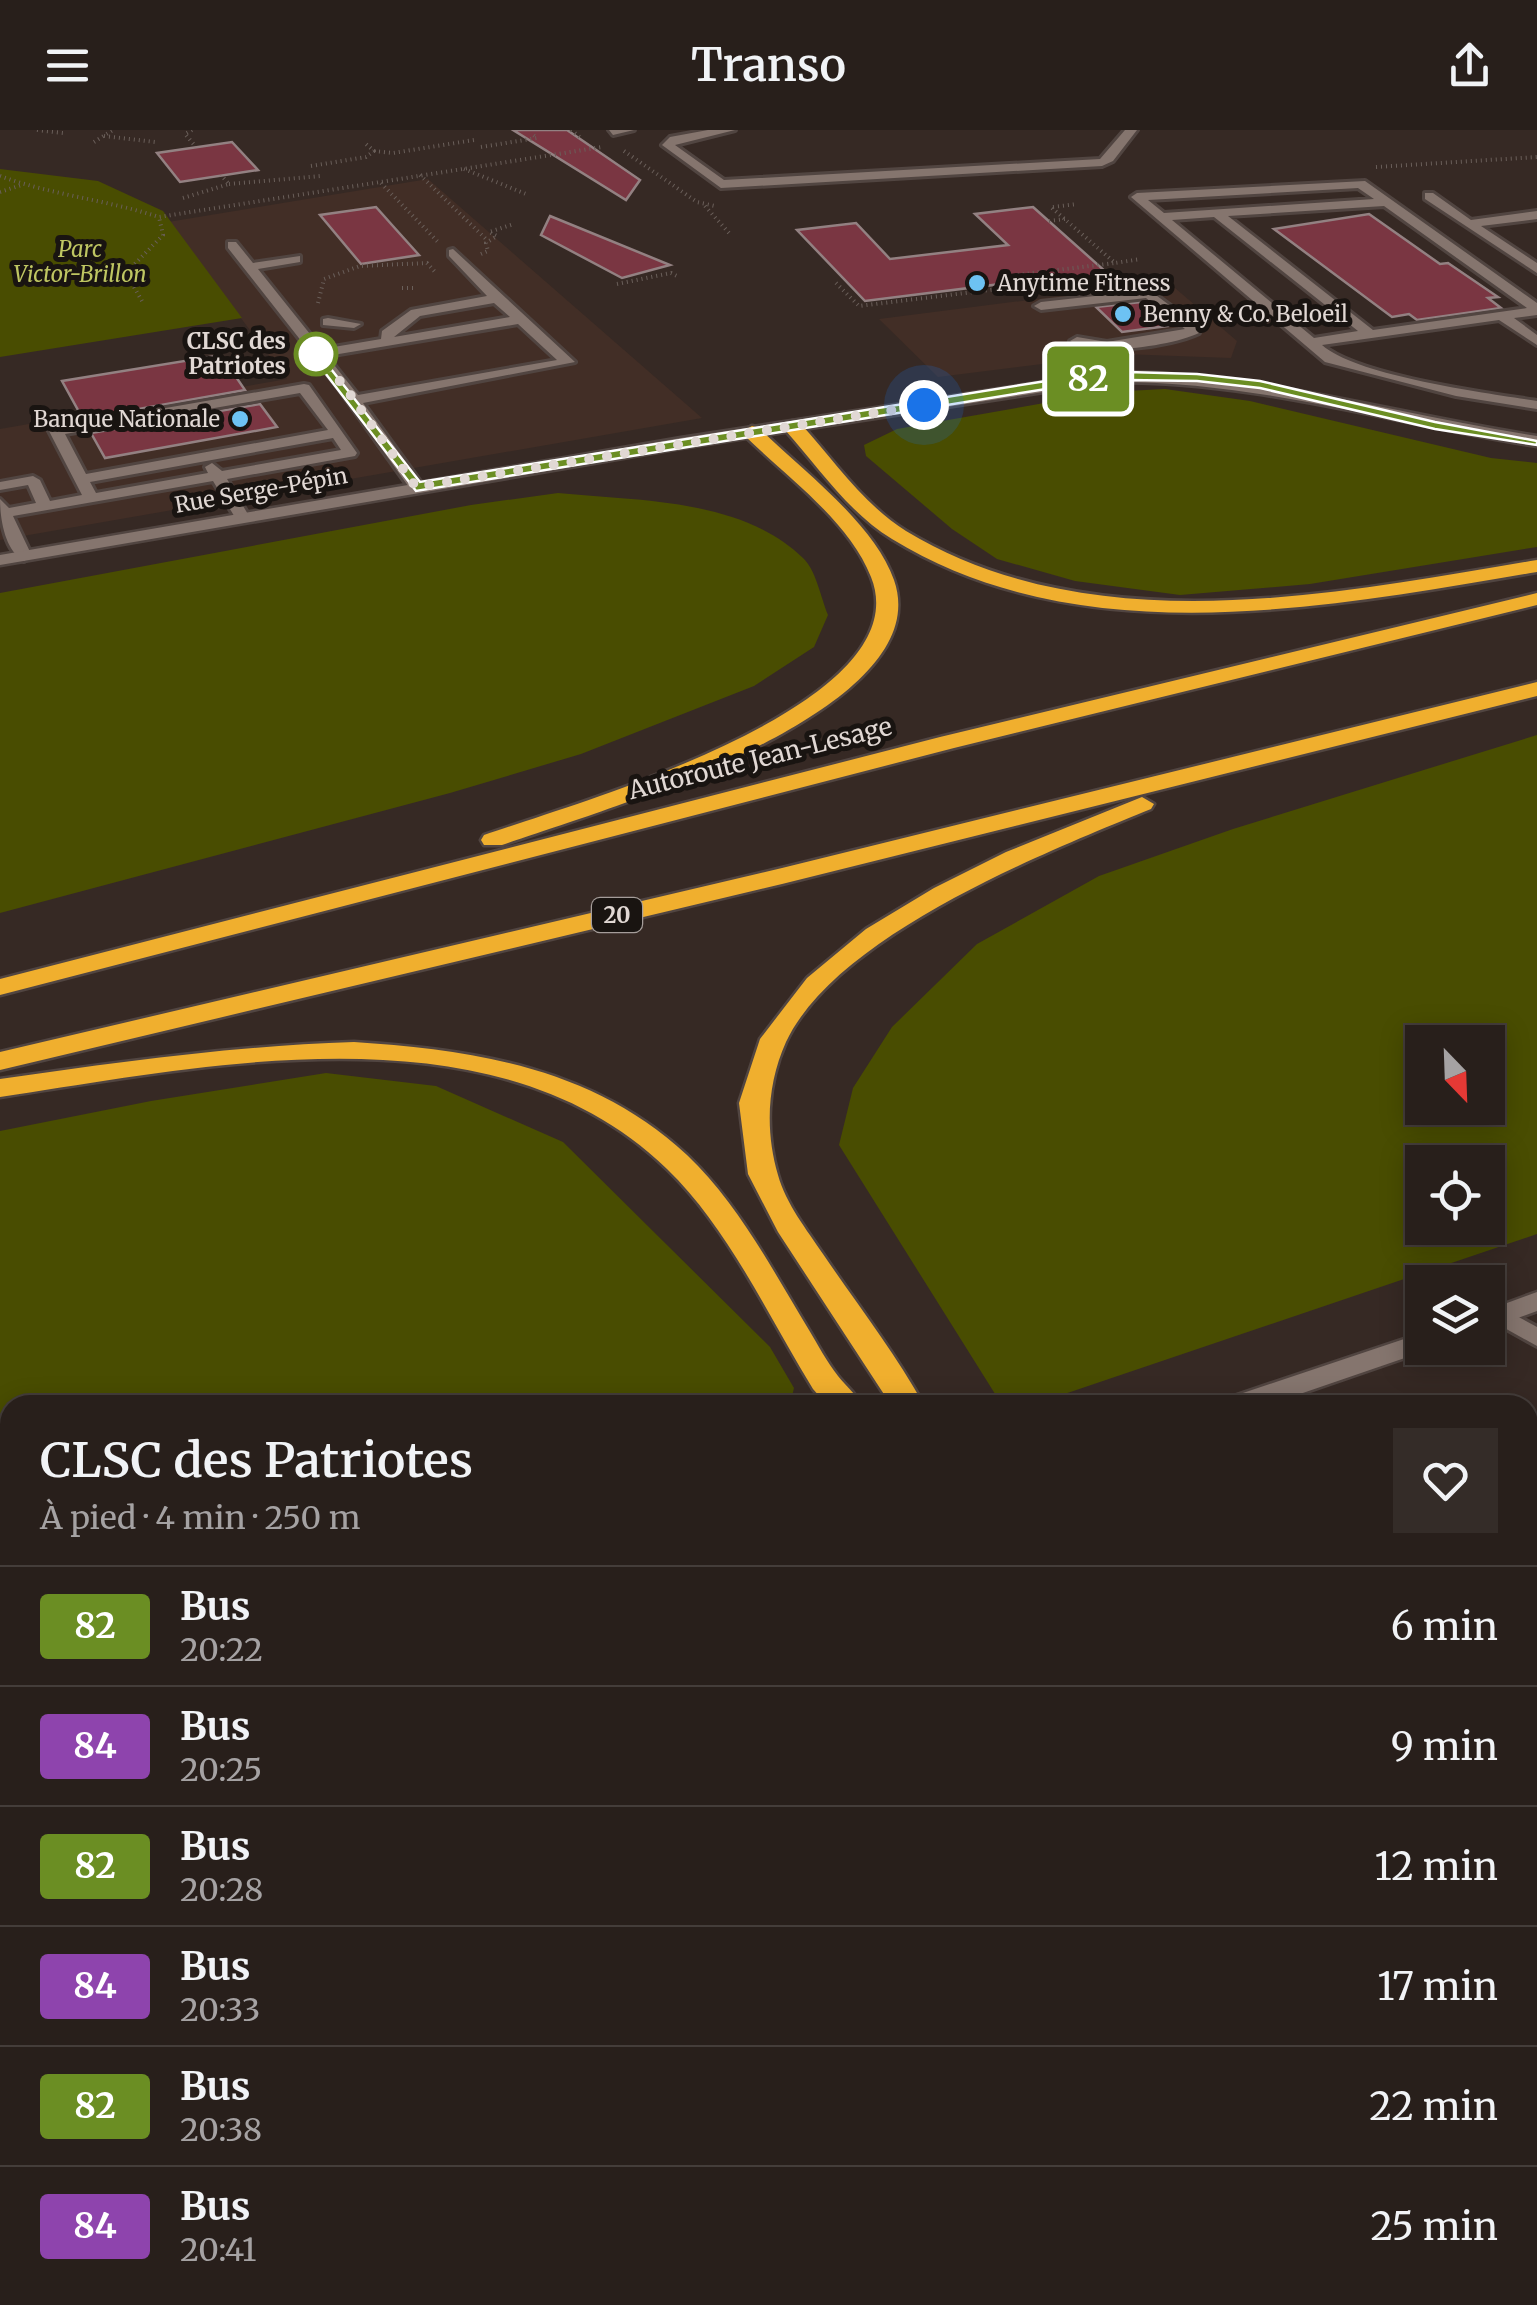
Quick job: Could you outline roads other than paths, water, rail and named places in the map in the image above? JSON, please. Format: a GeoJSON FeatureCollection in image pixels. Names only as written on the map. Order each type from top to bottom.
{"type":"FeatureCollection","features":[{"type":"Feature","properties":{"kind":"highway"},"geometry":{"type":"LineString","coordinates":[[794,427],[866,506],[899,534],[969,567],[1066,594],[1158,604],[1266,604],[1378,592],[1537,566]]}},
{"type":"Feature","properties":{"kind":"highway"},"geometry":{"type":"LineString","coordinates":[[315,904],[602,801],[704,760],[796,714],[829,694],[860,666],[874,648],[885,620],[887,600],[880,573],[852,534],[752,432]]}},
{"type":"Feature","properties":{"kind":"highway","name":"Autoroute Jean-Lesage"},"geometry":{"type":"LineString","coordinates":[[0,987],[930,746],[1537,598]]}},
{"type":"Feature","properties":{"kind":"highway","name":"20"},"geometry":{"type":"LineString","coordinates":[[0,1061],[1234,766],[1537,689]]}},
{"type":"Feature","properties":{"kind":"highway"},"geometry":{"type":"LineString","coordinates":[[901,1395],[784,1218],[762,1172],[754,1132],[756,1092],[770,1050],[790,1016],[823,976],[919,908],[1034,850],[1234,766]]}},
{"type":"Feature","properties":{"kind":"highway"},"geometry":{"type":"LineString","coordinates":[[0,1088],[259,1054],[368,1049],[465,1060],[555,1084],[620,1117],[682,1167],[722,1221],[830,1395]]}},
{"type":"Feature","properties":{"kind":"street","name":"Rue Serge-Pépin"},"geometry":{"type":"LineString","coordinates":[[0,560],[241,516],[1067,382],[1162,376],[1260,385],[1435,425],[1537,441]]}},
{"type":"Feature","properties":{"kind":"street"},"geometry":{"type":"LineString","coordinates":[[1505,1313],[1537,1302]]}},
{"type":"Feature","properties":{"kind":"street"},"geometry":{"type":"LineString","coordinates":[[1267,1395],[1405,1348]]}},
{"type":"Feature","properties":{"kind":"lane"},"geometry":{"type":"LineString","coordinates":[[613,132],[628,130]]}},
{"type":"Feature","properties":{"kind":"lane"},"geometry":{"type":"LineString","coordinates":[[728,130],[677,138],[668,144],[721,184],[1098,162],[1109,159],[1131,130]]}},
{"type":"Feature","properties":{"kind":"lane"},"geometry":{"type":"LineString","coordinates":[[1537,310],[1361,184],[1137,197],[1330,359],[1456,392],[1537,405]]}},
{"type":"Feature","properties":{"kind":"lane"},"geometry":{"type":"LineString","coordinates":[[1429,196],[1537,269]]}},
{"type":"Feature","properties":{"kind":"lane"},"geometry":{"type":"LineString","coordinates":[[1159,217],[1385,202]]}},
{"type":"Feature","properties":{"kind":"lane"},"geometry":{"type":"LineString","coordinates":[[1216,213],[1370,334]]}},
{"type":"Feature","properties":{"kind":"lane"},"geometry":{"type":"LineString","coordinates":[[1469,224],[1537,216]]}},
{"type":"Feature","properties":{"kind":"lane"},"geometry":{"type":"LineString","coordinates":[[232,245],[354,400],[416,487]]}},
{"type":"Feature","properties":{"kind":"lane"},"geometry":{"type":"LineString","coordinates":[[354,400],[568,362],[450,252]]}},
{"type":"Feature","properties":{"kind":"lane"},"geometry":{"type":"LineString","coordinates":[[250,267],[296,260]]}},
{"type":"Feature","properties":{"kind":"lane"},"geometry":{"type":"LineString","coordinates":[[1040,306],[1149,294],[1194,330],[1184,335],[1107,346],[1078,341]]}},
{"type":"Feature","properties":{"kind":"lane"},"geometry":{"type":"LineString","coordinates":[[388,342],[387,334],[416,313],[499,298]]}},
{"type":"Feature","properties":{"kind":"lane"},"geometry":{"type":"LineString","coordinates":[[1310,342],[1537,310]]}},
{"type":"Feature","properties":{"kind":"lane"},"geometry":{"type":"LineString","coordinates":[[1502,316],[1537,341]]}},
{"type":"Feature","properties":{"kind":"lane"},"geometry":{"type":"LineString","coordinates":[[316,354],[523,319]]}},
{"type":"Feature","properties":{"kind":"lane"},"geometry":{"type":"LineString","coordinates":[[328,322],[354,324]]}},
{"type":"Feature","properties":{"kind":"lane"},"geometry":{"type":"LineString","coordinates":[[24,556],[2,510],[46,506],[350,453],[304,388],[56,431],[91,498]]}},
{"type":"Feature","properties":{"kind":"lane"},"geometry":{"type":"LineString","coordinates":[[81,479],[337,433]]}},
{"type":"Feature","properties":{"kind":"lane"},"geometry":{"type":"LineString","coordinates":[[206,457],[241,516]]}},
{"type":"Feature","properties":{"kind":"lane"},"geometry":{"type":"LineString","coordinates":[[0,486],[33,480],[46,506]]}},
{"type":"Feature","properties":{"kind":"lane"},"geometry":{"type":"LineString","coordinates":[[1505,1322],[1537,1338]]}},
{"type":"Feature","properties":{"kind":"place","name":"Anytime Fitness"},"geometry":{"type":"Point","coordinates":[977,283]}},
{"type":"Feature","properties":{"kind":"place","name":"Benny & Co. Beloeil"},"geometry":{"type":"Point","coordinates":[1123,314]}},
{"type":"Feature","properties":{"kind":"place","name":"CLSC des Patriotes"},"geometry":{"type":"Point","coordinates":[316,354]}},
{"type":"Feature","properties":{"kind":"place","name":"Banque Nationale"},"geometry":{"type":"Point","coordinates":[240,419]}},
{"type":"Feature","properties":{"kind":"park label","name":"Parc Victor-Brillon"},"geometry":{"type":"Point","coordinates":[80,262]}}]}
